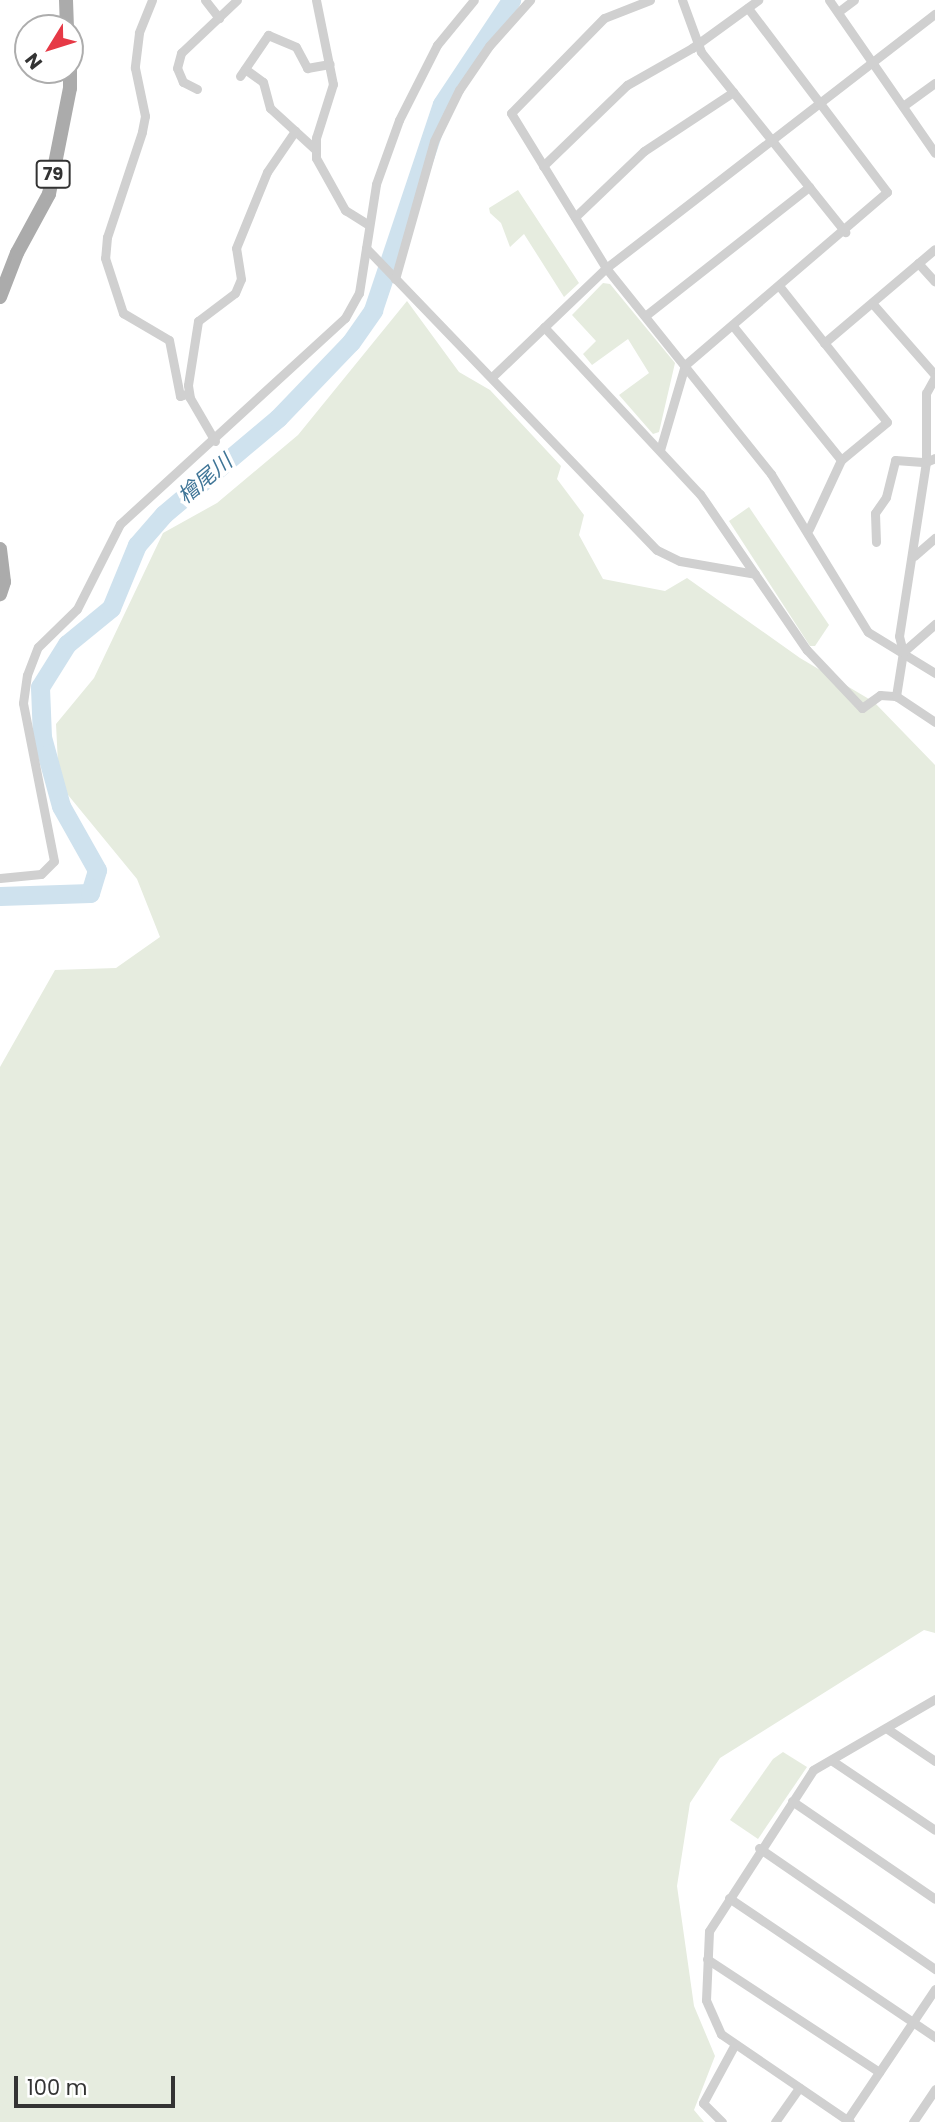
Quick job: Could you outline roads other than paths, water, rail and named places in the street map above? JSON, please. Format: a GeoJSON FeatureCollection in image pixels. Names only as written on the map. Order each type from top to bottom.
{"type":"FeatureCollection","features":[{"type":"Feature","properties":{"kind":"main road","name":"79"},"geometry":{"type":"LineString","coordinates":[[0,297],[17,253],[49,194],[70,84]]}},
{"type":"Feature","properties":{"kind":"main road"},"geometry":{"type":"LineString","coordinates":[[0,549],[4,582],[0,594]]}},
{"type":"Feature","properties":{"kind":"street"},"geometry":{"type":"LineString","coordinates":[[152,0],[139,33],[135,68],[145,116],[107,237],[105,258],[123,313],[169,340],[180,396],[189,393]]}},
{"type":"Feature","properties":{"kind":"street"},"geometry":{"type":"LineString","coordinates":[[205,0],[219,18]]}},
{"type":"Feature","properties":{"kind":"street"},"geometry":{"type":"LineString","coordinates":[[197,89],[183,82],[177,68],[181,54],[237,0]]}},
{"type":"Feature","properties":{"kind":"street"},"geometry":{"type":"LineString","coordinates":[[316,0],[330,64],[332,99],[316,138],[316,150],[331,188],[345,210],[369,225]]}},
{"type":"Feature","properties":{"kind":"street"},"geometry":{"type":"LineString","coordinates":[[0,878],[41,874],[54,861],[23,703],[27,675],[38,647],[77,609],[120,524],[215,441],[345,318],[359,293],[376,184],[416,81],[437,45],[474,0]]}},
{"type":"Feature","properties":{"kind":"street"},"geometry":{"type":"LineString","coordinates":[[395,279],[434,141],[459,90],[489,46],[530,0]]}},
{"type":"Feature","properties":{"kind":"street"},"geometry":{"type":"LineString","coordinates":[[650,0],[604,19],[511,113],[606,268],[685,365],[809,529],[868,632],[935,673]]}},
{"type":"Feature","properties":{"kind":"street"},"geometry":{"type":"LineString","coordinates":[[681,0],[697,44],[845,232]]}},
{"type":"Feature","properties":{"kind":"street"},"geometry":{"type":"LineString","coordinates":[[543,166],[611,97],[697,44],[758,0]]}},
{"type":"Feature","properties":{"kind":"street"},"geometry":{"type":"LineString","coordinates":[[830,0],[935,151]]}},
{"type":"Feature","properties":{"kind":"street"},"geometry":{"type":"LineString","coordinates":[[838,12],[854,0]]}},
{"type":"Feature","properties":{"kind":"street"},"geometry":{"type":"LineString","coordinates":[[660,450],[685,365],[845,232],[887,192],[748,8]]}},
{"type":"Feature","properties":{"kind":"street"},"geometry":{"type":"LineString","coordinates":[[492,377],[606,268],[871,60],[935,14]]}},
{"type":"Feature","properties":{"kind":"street"},"geometry":{"type":"LineString","coordinates":[[316,150],[270,108],[262,82],[243,72],[268,35],[296,47],[307,68],[330,64]]}},
{"type":"Feature","properties":{"kind":"street"},"geometry":{"type":"LineString","coordinates":[[903,106],[935,83]]}},
{"type":"Feature","properties":{"kind":"street"},"geometry":{"type":"LineString","coordinates":[[575,217],[644,151],[733,92]]}},
{"type":"Feature","properties":{"kind":"street"},"geometry":{"type":"LineString","coordinates":[[215,441],[189,393],[198,321],[235,293],[242,271],[236,248],[267,172],[295,131]]}},
{"type":"Feature","properties":{"kind":"street"},"geometry":{"type":"LineString","coordinates":[[645,316],[809,187]]}},
{"type":"Feature","properties":{"kind":"street"},"geometry":{"type":"LineString","coordinates":[[366,247],[657,550],[680,561],[755,574]]}},
{"type":"Feature","properties":{"kind":"street"},"geometry":{"type":"LineString","coordinates":[[824,343],[935,249]]}},
{"type":"Feature","properties":{"kind":"street"},"geometry":{"type":"LineString","coordinates":[[918,263],[935,282]]}},
{"type":"Feature","properties":{"kind":"street"},"geometry":{"type":"LineString","coordinates":[[780,287],[887,422],[841,460],[809,529]]}},
{"type":"Feature","properties":{"kind":"street"},"geometry":{"type":"LineString","coordinates":[[872,303],[935,376],[926,393],[930,460],[898,636],[903,652],[896,696]]}},
{"type":"Feature","properties":{"kind":"street"},"geometry":{"type":"LineString","coordinates":[[733,326],[841,460]]}},
{"type":"Feature","properties":{"kind":"street"},"geometry":{"type":"LineString","coordinates":[[544,327],[700,494],[807,650],[862,708],[880,695],[896,696],[935,722]]}},
{"type":"Feature","properties":{"kind":"street"},"geometry":{"type":"LineString","coordinates":[[872,536],[875,513],[886,496],[895,460],[930,460]]}},
{"type":"Feature","properties":{"kind":"street"},"geometry":{"type":"LineString","coordinates":[[914,556],[935,538]]}},
{"type":"Feature","properties":{"kind":"street"},"geometry":{"type":"LineString","coordinates":[[903,652],[935,624]]}},
{"type":"Feature","properties":{"kind":"street"},"geometry":{"type":"LineString","coordinates":[[935,1699],[813,1770],[760,1848],[709,1931],[706,2000],[721,2034],[849,2121],[935,1989]]}},
{"type":"Feature","properties":{"kind":"street"},"geometry":{"type":"LineString","coordinates":[[886,1728],[935,1761]]}},
{"type":"Feature","properties":{"kind":"street"},"geometry":{"type":"LineString","coordinates":[[831,1760],[935,1830]]}},
{"type":"Feature","properties":{"kind":"street"},"geometry":{"type":"LineString","coordinates":[[792,1801],[935,1899]]}},
{"type":"Feature","properties":{"kind":"street"},"geometry":{"type":"LineString","coordinates":[[760,1848],[935,1969]]}},
{"type":"Feature","properties":{"kind":"street"},"geometry":{"type":"LineString","coordinates":[[729,1898],[935,2037]]}},
{"type":"Feature","properties":{"kind":"street"},"geometry":{"type":"LineString","coordinates":[[707,1959],[879,2072]]}},
{"type":"Feature","properties":{"kind":"street"},"geometry":{"type":"LineString","coordinates":[[722,2122],[703,2103],[735,2044]]}},
{"type":"Feature","properties":{"kind":"street"},"geometry":{"type":"LineString","coordinates":[[775,2122],[799,2088]]}},
{"type":"Feature","properties":{"kind":"street"},"geometry":{"type":"LineString","coordinates":[[913,2122],[935,2089]]}},
{"type":"Feature","properties":{"kind":"waterway","name":"檜尾川"},"geometry":{"type":"LineString","coordinates":[[0,896],[90,893],[97,870],[61,806],[42,737],[40,687],[67,644],[111,608],[137,545],[164,514],[278,418],[351,342],[373,310],[442,104],[511,0]]}}]}
